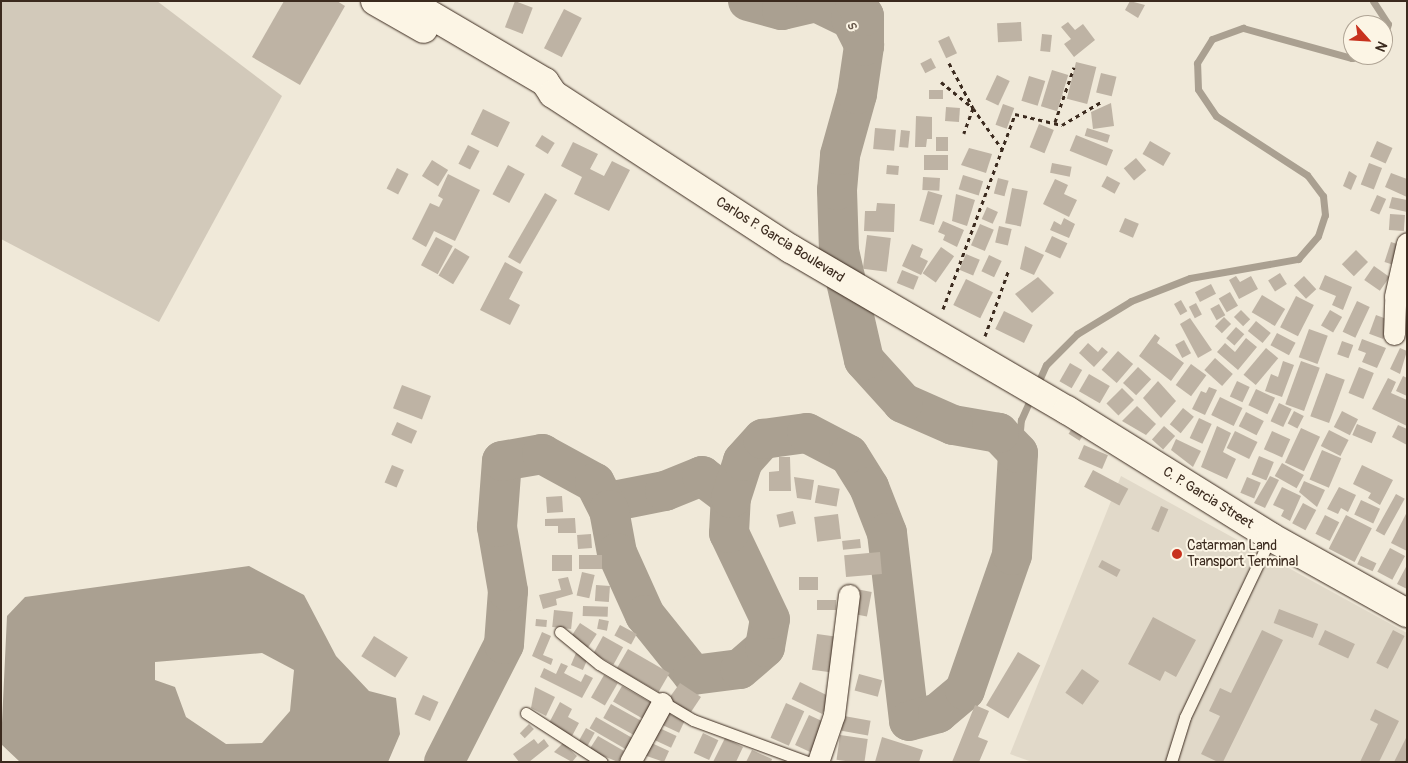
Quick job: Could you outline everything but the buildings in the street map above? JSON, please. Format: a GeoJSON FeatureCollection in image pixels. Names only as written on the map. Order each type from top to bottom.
{"type":"FeatureCollection","features":[{"type":"Feature","properties":{"kind":"main road","name":"Carlos P. Garcia Boulevard"},"geometry":{"type":"LineString","coordinates":[[375,1],[497,62]]}},
{"type":"Feature","properties":{"kind":"main road","name":"Carlos P. Garcia Boulevard"},"geometry":{"type":"LineString","coordinates":[[407,1],[497,62],[534,92],[553,94],[791,249],[1012,378]]}},
{"type":"Feature","properties":{"kind":"main road","name":"C. P. Garcia Street"},"geometry":{"type":"LineString","coordinates":[[1012,378],[1067,410],[1271,537],[1407,613]]}},
{"type":"Feature","properties":{"kind":"street"},"geometry":{"type":"LineString","coordinates":[[1394,334],[1395,296],[1407,243]]}},
{"type":"Feature","properties":{"kind":"street"},"geometry":{"type":"LineString","coordinates":[[818,762],[834,715],[849,595]]}},
{"type":"Feature","properties":{"kind":"street"},"geometry":{"type":"LineString","coordinates":[[630,762],[662,703]]}},
{"type":"Feature","properties":{"kind":"lane"},"geometry":{"type":"LineString","coordinates":[[1171,762],[1188,709],[1271,537]]}},
{"type":"Feature","properties":{"kind":"lane"},"geometry":{"type":"LineString","coordinates":[[560,632],[599,664],[662,703],[740,740],[807,762]]}},
{"type":"Feature","properties":{"kind":"lane"},"geometry":{"type":"LineString","coordinates":[[526,713],[602,762]]}},
{"type":"Feature","properties":{"kind":"path"},"geometry":{"type":"LineString","coordinates":[[949,64],[973,108],[1002,149]]}},
{"type":"Feature","properties":{"kind":"path"},"geometry":{"type":"LineString","coordinates":[[1055,122],[1074,67]]}},
{"type":"Feature","properties":{"kind":"path"},"geometry":{"type":"LineString","coordinates":[[942,82],[973,108]]}},
{"type":"Feature","properties":{"kind":"path"},"geometry":{"type":"LineString","coordinates":[[934,333],[1015,114],[1055,122],[1062,126],[1101,102]]}},
{"type":"Feature","properties":{"kind":"path"},"geometry":{"type":"LineString","coordinates":[[964,133],[973,108]]}},
{"type":"Feature","properties":{"kind":"path"},"geometry":{"type":"LineString","coordinates":[[976,357],[1009,269]]}},
{"type":"Feature","properties":{"kind":"shaded area"},"geometry":{"type":"Polygon","coordinates":[[[1,1],[157,1],[282,96],[159,322],[1,239],[1,1]]]}},
{"type":"Feature","properties":{"kind":"shaded area","name":"Catarman Land Transport Terminal"},"geometry":{"type":"Polygon","coordinates":[[[1121,476],[1407,633],[1407,762],[1032,762],[1010,754],[1121,476]]]}},
{"type":"Feature","properties":{"kind":"shaded area"},"geometry":{"type":"Polygon","coordinates":[[[249,566],[304,595],[336,656],[369,691],[396,698],[400,734],[388,762],[20,762],[1,744],[7,616],[25,597],[249,566]],[[262,653],[155,662],[155,680],[175,687],[186,717],[226,744],[262,743],[290,711],[294,670],[262,653]]]}},
{"type":"Feature","properties":{"kind":"waterway","name":"s"},"geometry":{"type":"LineString","coordinates":[[748,1],[782,10],[816,2],[851,19],[864,45]]}},
{"type":"Feature","properties":{"kind":"waterway"},"geometry":{"type":"LineString","coordinates":[[444,762],[504,644],[508,591],[497,527],[502,461],[542,454],[595,483],[609,510],[617,553],[645,615],[693,675],[740,669],[765,647],[770,619],[729,533],[731,498],[743,461],[763,439],[807,433],[849,455],[869,487],[887,533],[909,721],[938,713],[965,690],[1012,555],[1018,453],[999,433],[953,425],[903,403],[864,360],[839,251],[837,190],[840,155],[857,94],[864,46],[864,16],[855,1]]}},
{"type":"Feature","properties":{"kind":"waterway"},"geometry":{"type":"LineString","coordinates":[[1373,1],[1382,15]]}},
{"type":"Feature","properties":{"kind":"waterway"},"geometry":{"type":"LineString","coordinates":[[1037,385],[1046,365],[1077,334],[1131,301],[1190,278],[1298,259],[1318,236],[1325,215],[1323,196],[1307,175],[1216,116],[1198,89],[1197,63],[1212,39],[1243,28],[1343,56]]}},
{"type":"Feature","properties":{"kind":"waterway"},"geometry":{"type":"LineString","coordinates":[[1018,453],[1021,420],[1032,395]]}},
{"type":"Feature","properties":{"kind":"waterway"},"geometry":{"type":"LineString","coordinates":[[609,510],[619,500],[665,491],[702,476],[731,498]]}},
{"type":"Feature","properties":{"kind":"place","name":"Catarman Land Transport Terminal"},"geometry":{"type":"Point","coordinates":[1177,554]}}]}
